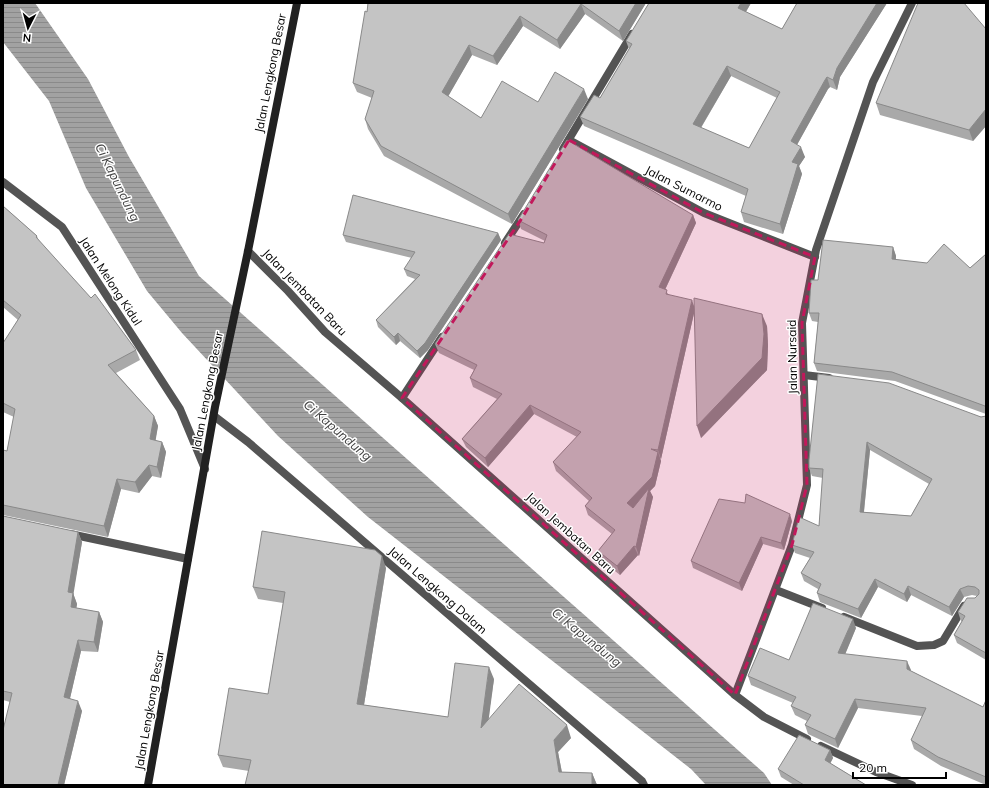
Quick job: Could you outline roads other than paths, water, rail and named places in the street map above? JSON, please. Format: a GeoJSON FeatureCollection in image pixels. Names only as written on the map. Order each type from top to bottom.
{"type":"FeatureCollection","features":[{"type":"Feature","properties":{"kind":"street","name":"Jalan Lengkong Besar"},"geometry":{"type":"LineString","coordinates":[[148,785],[205,469],[214,411],[244,271],[297,3]]}},
{"type":"Feature","properties":{"kind":"street","name":"Jalan Nursaid"},"geometry":{"type":"LineString","coordinates":[[735,694],[792,545],[807,485],[802,323],[815,257],[873,82],[912,3]]}},
{"type":"Feature","properties":{"kind":"street"},"geometry":{"type":"LineString","coordinates":[[561,153],[637,26]]}},
{"type":"Feature","properties":{"kind":"street","name":"Jalan Sumarmo"},"geometry":{"type":"LineString","coordinates":[[569,140],[704,213],[815,257]]}},
{"type":"Feature","properties":{"kind":"street","name":"Jalan Melong Kidul"},"geometry":{"type":"LineString","coordinates":[[3,182],[62,227],[180,409],[205,469]]}},
{"type":"Feature","properties":{"kind":"street"},"geometry":{"type":"LineString","coordinates":[[500,250],[530,205]]}},
{"type":"Feature","properties":{"kind":"street","name":"Jalan Jembatan Baru"},"geometry":{"type":"LineString","coordinates":[[248,251],[288,291],[325,332],[402,398],[735,694],[764,717],[802,737],[876,772],[912,785]]}},
{"type":"Feature","properties":{"kind":"street"},"geometry":{"type":"LineString","coordinates":[[402,398],[449,327]]}},
{"type":"Feature","properties":{"kind":"street"},"geometry":{"type":"LineString","coordinates":[[804,375],[840,380]]}},
{"type":"Feature","properties":{"kind":"street","name":"Jalan Lengkong Dalam"},"geometry":{"type":"LineString","coordinates":[[214,411],[254,448],[636,775],[644,785]]}},
{"type":"Feature","properties":{"kind":"street"},"geometry":{"type":"LineString","coordinates":[[65,533],[188,559]]}},
{"type":"Feature","properties":{"kind":"street"},"geometry":{"type":"LineString","coordinates":[[776,590],[917,646],[934,645],[943,641],[966,602],[971,600]]}},
{"type":"Feature","properties":{"kind":"water","name":"Ci Kapundung"},"geometry":{"type":"Polygon","coordinates":[[[3,3],[35,3],[88,79],[129,157],[199,276],[764,773],[772,785],[706,785],[691,769],[368,517],[278,436],[182,333],[147,291],[86,188],[49,101],[3,42],[3,3]]]}}]}
